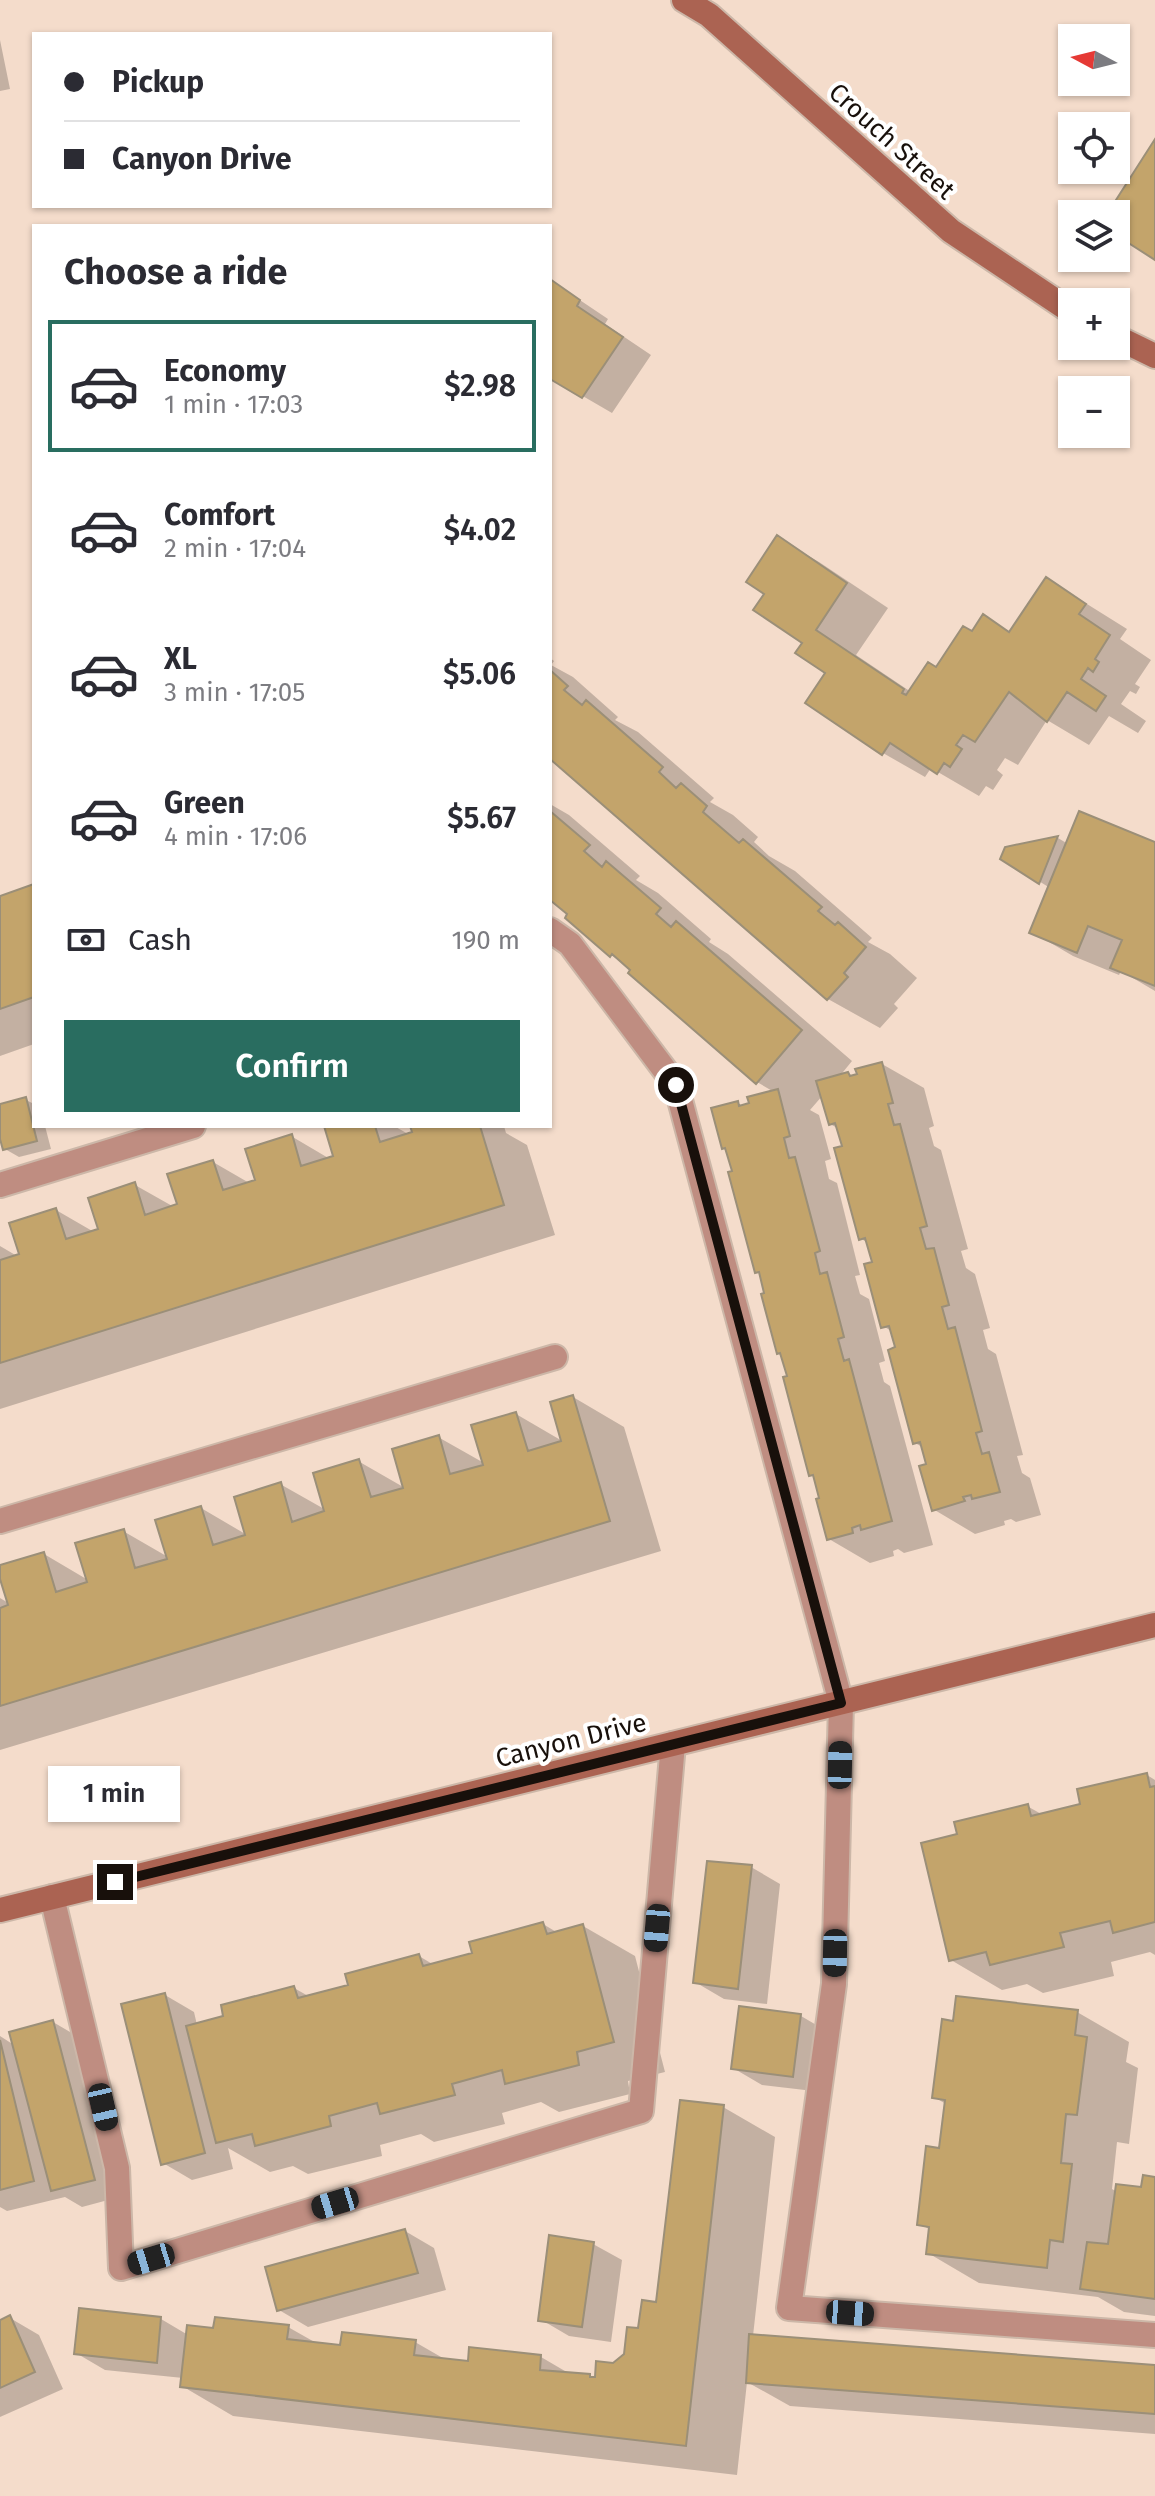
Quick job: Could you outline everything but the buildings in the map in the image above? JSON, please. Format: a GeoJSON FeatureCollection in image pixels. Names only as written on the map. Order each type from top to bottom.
{"type":"FeatureCollection","features":[{"type":"Feature","properties":{"kind":"main road","name":"Crouch Street"},"geometry":{"type":"LineString","coordinates":[[684,0],[709,15],[951,231],[1058,303]]}},
{"type":"Feature","properties":{"kind":"main road"},"geometry":{"type":"LineString","coordinates":[[1130,344],[1155,356]]}},
{"type":"Feature","properties":{"kind":"main road","name":"Canyon Drive"},"geometry":{"type":"LineString","coordinates":[[0,1910],[1155,1625]]}},
{"type":"Feature","properties":{"kind":"street"},"geometry":{"type":"LineString","coordinates":[[552,931],[570,944],[676,1085],[841,1703],[834,1984],[789,2308],[1155,2335]]}},
{"type":"Feature","properties":{"kind":"street"},"geometry":{"type":"LineString","coordinates":[[0,1185],[186,1128]]}},
{"type":"Feature","properties":{"kind":"street"},"geometry":{"type":"LineString","coordinates":[[0,1521],[555,1357]]}},
{"type":"Feature","properties":{"kind":"street"},"geometry":{"type":"LineString","coordinates":[[52,1897],[117,2168],[121,2268],[641,2111],[673,1744]]}},
{"type":"Feature","properties":{"kind":"route"},"geometry":{"type":"LineString","coordinates":[[115,1882],[841,1703],[676,1085]]}}]}
